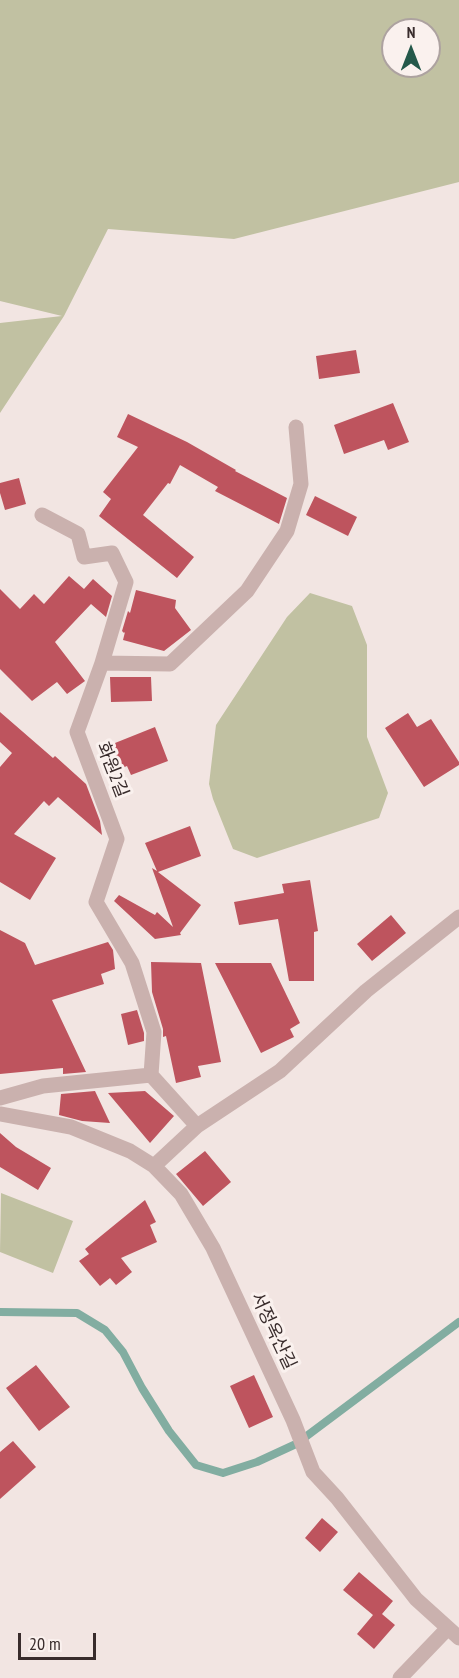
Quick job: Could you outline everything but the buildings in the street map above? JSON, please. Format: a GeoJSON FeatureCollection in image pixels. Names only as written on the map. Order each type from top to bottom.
{"type":"FeatureCollection","features":[{"type":"Feature","properties":{"kind":"lane"},"geometry":{"type":"LineString","coordinates":[[102,663],[170,664],[247,591],[287,531],[301,484],[296,427]]}},
{"type":"Feature","properties":{"kind":"lane","name":"화원2길"},"geometry":{"type":"LineString","coordinates":[[42,514],[78,534],[84,557],[111,553],[126,582],[102,663],[77,732],[117,839],[96,902],[132,963],[154,1032],[151,1075]]}},
{"type":"Feature","properties":{"kind":"lane"},"geometry":{"type":"LineString","coordinates":[[154,1166],[197,1126],[279,1071],[366,992],[459,917]]}},
{"type":"Feature","properties":{"kind":"lane"},"geometry":{"type":"LineString","coordinates":[[0,1098],[43,1086],[151,1075],[197,1126]]}},
{"type":"Feature","properties":{"kind":"lane","name":"서정옥산길"},"geometry":{"type":"LineString","coordinates":[[0,1114],[71,1127],[130,1151],[154,1166],[181,1194],[213,1248],[293,1420],[313,1472],[337,1498],[416,1599],[453,1633]]}},
{"type":"Feature","properties":{"kind":"lane"},"geometry":{"type":"LineString","coordinates":[[400,1678],[453,1633]]}},
{"type":"Feature","properties":{"kind":"green space"},"geometry":{"type":"Polygon","coordinates":[[[0,0],[459,0],[459,182],[234,239],[108,229],[64,316],[0,413],[0,323],[62,316],[0,301],[0,0]]]}},
{"type":"Feature","properties":{"kind":"green space"},"geometry":{"type":"Polygon","coordinates":[[[310,593],[352,606],[367,645],[367,737],[388,793],[379,818],[257,858],[233,849],[213,799],[209,784],[216,725],[287,617],[310,593]]]}},
{"type":"Feature","properties":{"kind":"green space"},"geometry":{"type":"Polygon","coordinates":[[[1,1193],[73,1221],[53,1273],[0,1252],[1,1193]]]}},
{"type":"Feature","properties":{"kind":"waterway"},"geometry":{"type":"LineString","coordinates":[[0,1312],[77,1313],[105,1330],[123,1352],[169,1431],[196,1465],[223,1473],[257,1462],[296,1444],[459,1322]]}}]}
